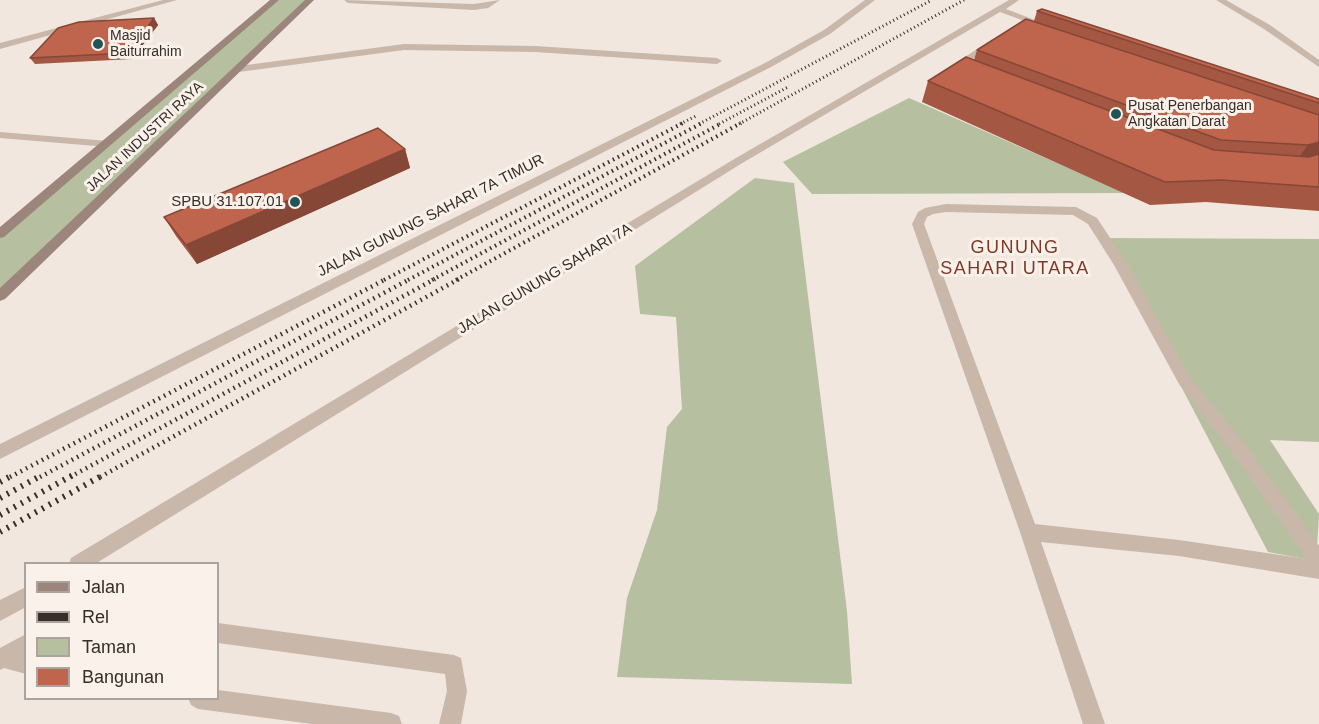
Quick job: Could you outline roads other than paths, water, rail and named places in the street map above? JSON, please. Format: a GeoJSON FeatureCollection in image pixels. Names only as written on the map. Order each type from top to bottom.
{"type":"FeatureCollection","features":[{"type":"Feature","properties":{"kind":"main road","name":"JALAN INDUSTRI RAYA"},"geometry":{"type":"LineString","coordinates":[[0,234],[275,0]]}},
{"type":"Feature","properties":{"kind":"main road","name":"JALAN INDUSTRI RAYA"},"geometry":{"type":"LineString","coordinates":[[0,296],[310,0]]}},
{"type":"Feature","properties":{"kind":"street"},"geometry":{"type":"LineString","coordinates":[[0,46],[169,0]]}},
{"type":"Feature","properties":{"kind":"street"},"geometry":{"type":"LineString","coordinates":[[348,0],[474,7],[485,6],[496,0]]}},
{"type":"Feature","properties":{"kind":"street","name":"JALAN GUNUNG SAHARI 7A TIMUR"},"geometry":{"type":"LineString","coordinates":[[0,452],[768,65],[827,32],[871,0]]}},
{"type":"Feature","properties":{"kind":"street","name":"JALAN GUNUNG SAHARI 7A"},"geometry":{"type":"LineString","coordinates":[[81,562],[730,166],[1015,0]]}},
{"type":"Feature","properties":{"kind":"street"},"geometry":{"type":"LineString","coordinates":[[1220,0],[1267,27],[1319,64]]}},
{"type":"Feature","properties":{"kind":"street"},"geometry":{"type":"LineString","coordinates":[[999,9],[1050,27]]}},
{"type":"Feature","properties":{"kind":"street"},"geometry":{"type":"LineString","coordinates":[[969,76],[958,72],[954,66],[1006,33]]}},
{"type":"Feature","properties":{"kind":"street"},"geometry":{"type":"LineString","coordinates":[[953,36],[983,48]]}},
{"type":"Feature","properties":{"kind":"street"},"geometry":{"type":"LineString","coordinates":[[239,69],[404,47],[535,49],[717,61]]}},
{"type":"Feature","properties":{"kind":"street"},"geometry":{"type":"LineString","coordinates":[[0,135],[108,144]]}},
{"type":"Feature","properties":{"kind":"street"},"geometry":{"type":"LineString","coordinates":[[1094,724],[1029,532],[918,224],[919,219],[929,211],[946,208],[1076,211],[1093,221],[1121,265],[1184,380],[1239,449],[1319,561]]}},
{"type":"Feature","properties":{"kind":"street"},"geometry":{"type":"LineString","coordinates":[[1029,532],[1179,548],[1319,570]]}},
{"type":"Feature","properties":{"kind":"street"},"geometry":{"type":"LineString","coordinates":[[11,608],[24,598]]}},
{"type":"Feature","properties":{"kind":"street"},"geometry":{"type":"LineString","coordinates":[[219,633],[454,665],[457,691],[450,724]]}},
{"type":"Feature","properties":{"kind":"street"},"geometry":{"type":"LineString","coordinates":[[2,659],[24,645]]}},
{"type":"Feature","properties":{"kind":"street"},"geometry":{"type":"LineString","coordinates":[[2,659],[24,664]]}},
{"type":"Feature","properties":{"kind":"street"},"geometry":{"type":"LineString","coordinates":[[206,700],[391,724]]}},
{"type":"Feature","properties":{"kind":"railway"},"geometry":{"type":"LineString","coordinates":[[699,124],[932,0]]}},
{"type":"Feature","properties":{"kind":"railway"},"geometry":{"type":"LineString","coordinates":[[739,124],[964,0]]}},
{"type":"Feature","properties":{"kind":"railway"},"geometry":{"type":"LineString","coordinates":[[719,124],[788,87]]}},
{"type":"Feature","properties":{"kind":"railway"},"geometry":{"type":"LineString","coordinates":[[680,124],[696,116]]}},
{"type":"Feature","properties":{"kind":"railway"},"geometry":{"type":"LineString","coordinates":[[384,280],[683,123]]}},
{"type":"Feature","properties":{"kind":"railway"},"geometry":{"type":"LineString","coordinates":[[408,280],[702,123]]}},
{"type":"Feature","properties":{"kind":"railway"},"geometry":{"type":"LineString","coordinates":[[432,280],[722,123]]}},
{"type":"Feature","properties":{"kind":"railway"},"geometry":{"type":"LineString","coordinates":[[456,280],[741,123]]}},
{"type":"Feature","properties":{"kind":"railway"},"geometry":{"type":"LineString","coordinates":[[10,477],[386,279]]}},
{"type":"Feature","properties":{"kind":"railway"},"geometry":{"type":"LineString","coordinates":[[40,477],[410,279]]}},
{"type":"Feature","properties":{"kind":"railway"},"geometry":{"type":"LineString","coordinates":[[70,477],[435,279]]}},
{"type":"Feature","properties":{"kind":"railway"},"geometry":{"type":"LineString","coordinates":[[100,477],[459,279]]}},
{"type":"Feature","properties":{"kind":"railway"},"geometry":{"type":"LineString","coordinates":[[0,482],[13,475]]}},
{"type":"Feature","properties":{"kind":"railway"},"geometry":{"type":"LineString","coordinates":[[0,498],[42,475]]}},
{"type":"Feature","properties":{"kind":"railway"},"geometry":{"type":"LineString","coordinates":[[0,515],[73,475]]}},
{"type":"Feature","properties":{"kind":"railway"},"geometry":{"type":"LineString","coordinates":[[0,532],[103,475]]}},
{"type":"Feature","properties":{"kind":"place","name":"Masjid Baiturrahim"},"geometry":{"type":"Point","coordinates":[98,44]}},
{"type":"Feature","properties":{"kind":"place","name":"Pusat Penerbangan Angkatan Darat"},"geometry":{"type":"Point","coordinates":[1116,114]}},
{"type":"Feature","properties":{"kind":"place","name":"SPBU 31.107.01"},"geometry":{"type":"Point","coordinates":[295,202]}},
{"type":"Feature","properties":{"kind":"district","name":"GUNUNG SAHARI UTARA"},"geometry":{"type":"Point","coordinates":[1015,258]}}]}
